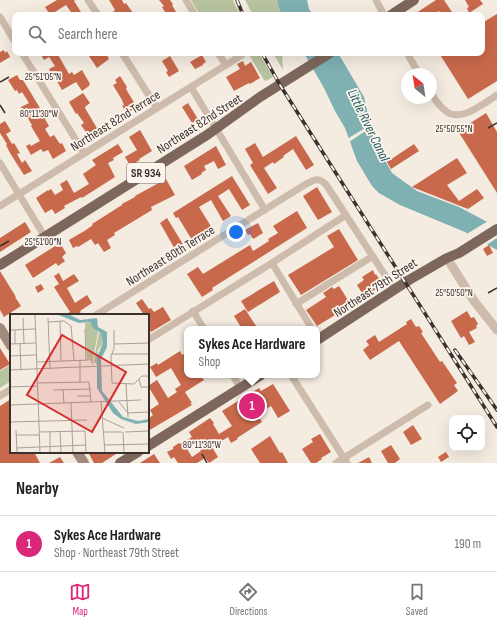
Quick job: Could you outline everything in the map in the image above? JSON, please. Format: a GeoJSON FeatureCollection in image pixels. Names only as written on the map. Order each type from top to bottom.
{"type":"FeatureCollection","features":[{"type":"Feature","properties":{"kind":"main road"},"geometry":{"type":"LineString","coordinates":[[396,12],[414,0]]}},
{"type":"Feature","properties":{"kind":"main road","name":"Northeast 82nd Street"},"geometry":{"type":"LineString","coordinates":[[0,265],[216,129],[260,97],[325,56]]}},
{"type":"Feature","properties":{"kind":"main road","name":"Northeast 79th Street"},"geometry":{"type":"LineString","coordinates":[[320,336],[394,289],[446,258],[459,252],[496,225]]}},
{"type":"Feature","properties":{"kind":"main road"},"geometry":{"type":"LineString","coordinates":[[0,328],[10,344]]}},
{"type":"Feature","properties":{"kind":"main road"},"geometry":{"type":"LineString","coordinates":[[149,445],[256,378]]}},
{"type":"Feature","properties":{"kind":"main road"},"geometry":{"type":"LineString","coordinates":[[78,453],[84,463]]}},
{"type":"Feature","properties":{"kind":"main road"},"geometry":{"type":"LineString","coordinates":[[120,463],[136,453]]}},
{"type":"Feature","properties":{"kind":"street"},"geometry":{"type":"LineString","coordinates":[[88,0],[96,12]]}},
{"type":"Feature","properties":{"kind":"street"},"geometry":{"type":"LineString","coordinates":[[186,0],[193,12]]}},
{"type":"Feature","properties":{"kind":"street"},"geometry":{"type":"LineString","coordinates":[[376,0],[382,12]]}},
{"type":"Feature","properties":{"kind":"street"},"geometry":{"type":"LineString","coordinates":[[0,18],[12,37]]}},
{"type":"Feature","properties":{"kind":"street"},"geometry":{"type":"LineString","coordinates":[[24,56],[84,153]]}},
{"type":"Feature","properties":{"kind":"street"},"geometry":{"type":"LineString","coordinates":[[124,56],[157,108]]}},
{"type":"Feature","properties":{"kind":"street"},"geometry":{"type":"LineString","coordinates":[[220,56],[226,65]]}},
{"type":"Feature","properties":{"kind":"street","name":"Northeast 82nd Terrace"},"geometry":{"type":"LineString","coordinates":[[0,206],[240,56]]}},
{"type":"Feature","properties":{"kind":"street"},"geometry":{"type":"LineString","coordinates":[[408,56],[415,68]]}},
{"type":"Feature","properties":{"kind":"street"},"geometry":{"type":"LineString","coordinates":[[191,87],[265,210]]}},
{"type":"Feature","properties":{"kind":"street"},"geometry":{"type":"LineString","coordinates":[[437,101],[447,113],[454,115],[467,113],[497,95]]}},
{"type":"Feature","properties":{"kind":"street"},"geometry":{"type":"LineString","coordinates":[[0,163],[45,237]]}},
{"type":"Feature","properties":{"kind":"street","name":"Northeast 80th Terrace"},"geometry":{"type":"LineString","coordinates":[[98,314],[312,181],[323,181],[346,215]]}},
{"type":"Feature","properties":{"kind":"street"},"geometry":{"type":"LineString","coordinates":[[149,339],[346,215],[394,289]]}},
{"type":"Feature","properties":{"kind":"street"},"geometry":{"type":"LineString","coordinates":[[296,304],[372,256]]}},
{"type":"Feature","properties":{"kind":"street"},"geometry":{"type":"LineString","coordinates":[[446,258],[474,301],[497,330]]}},
{"type":"Feature","properties":{"kind":"street"},"geometry":{"type":"LineString","coordinates":[[272,263],[310,326]]}},
{"type":"Feature","properties":{"kind":"street"},"geometry":{"type":"LineString","coordinates":[[193,311],[202,326]]}},
{"type":"Feature","properties":{"kind":"street"},"geometry":{"type":"LineString","coordinates":[[235,378],[240,388]]}},
{"type":"Feature","properties":{"kind":"street"},"geometry":{"type":"LineString","coordinates":[[293,378],[346,460]]}},
{"type":"Feature","properties":{"kind":"street"},"geometry":{"type":"LineString","coordinates":[[0,396],[10,390]]}},
{"type":"Feature","properties":{"kind":"street"},"geometry":{"type":"LineString","coordinates":[[336,463],[346,460],[428,405]]}},
{"type":"Feature","properties":{"kind":"green space"},"geometry":{"type":"Polygon","coordinates":[[[191,0],[233,0],[239,12],[198,12],[191,0]]]}},
{"type":"Feature","properties":{"kind":"green space"},"geometry":{"type":"Polygon","coordinates":[[[245,0],[277,0],[281,12],[251,12],[245,0]]]}},
{"type":"Feature","properties":{"kind":"green space"},"geometry":{"type":"Polygon","coordinates":[[[250,56],[261,56],[273,77],[266,81],[250,56]]]}},
{"type":"Feature","properties":{"kind":"green space"},"geometry":{"type":"Polygon","coordinates":[[[275,56],[282,56],[283,70],[275,56]]]}},
{"type":"Feature","properties":{"kind":"green space"},"geometry":{"type":"Polygon","coordinates":[[[10,365],[10,382],[0,388],[0,371],[10,365]]]}},
{"type":"Feature","properties":{"kind":"water"},"geometry":{"type":"Polygon","coordinates":[[[277,0],[307,0],[311,12],[281,12],[277,0]]]}},
{"type":"Feature","properties":{"kind":"water","name":"Little River Canal"},"geometry":{"type":"Polygon","coordinates":[[[306,56],[340,56],[364,97],[369,119],[385,160],[392,173],[417,191],[459,207],[497,227],[497,250],[465,232],[400,205],[379,193],[372,186],[357,161],[345,128],[306,56]]]}},
{"type":"Feature","properties":{"kind":"pier"},"geometry":{"type":"Polygon","coordinates":[[[370,122],[370,128],[349,142],[347,139],[367,127],[366,123],[370,122]]]}},
{"type":"Feature","properties":{"kind":"pier"},"geometry":{"type":"Polygon","coordinates":[[[488,221],[497,225],[497,238],[485,246],[465,235],[488,221]]]}},
{"type":"Feature","properties":{"kind":"building"},"geometry":{"type":"Polygon","coordinates":[[[57,0],[75,0],[74,1],[81,12],[71,12],[66,5],[55,12],[48,12],[45,7],[57,0]]]}},
{"type":"Feature","properties":{"kind":"building"},"geometry":{"type":"Polygon","coordinates":[[[109,0],[122,0],[132,12],[113,12],[115,10],[109,0]]]}},
{"type":"Feature","properties":{"kind":"building"},"geometry":{"type":"Polygon","coordinates":[[[159,0],[170,0],[176,12],[165,12],[162,7],[164,6],[159,0]]]}},
{"type":"Feature","properties":{"kind":"building"},"geometry":{"type":"Polygon","coordinates":[[[436,0],[444,0],[452,12],[439,11],[418,12],[436,0]]]}},
{"type":"Feature","properties":{"kind":"building"},"geometry":{"type":"Polygon","coordinates":[[[465,0],[480,0],[483,4],[471,12],[469,12],[467,8],[469,7],[465,0]]]}},
{"type":"Feature","properties":{"kind":"building"},"geometry":{"type":"Polygon","coordinates":[[[497,14],[497,81],[468,99],[441,56],[485,56],[485,21],[497,14]]]}},
{"type":"Feature","properties":{"kind":"building"},"geometry":{"type":"Polygon","coordinates":[[[4,50],[5,53],[7,51],[10,57],[0,63],[0,52],[4,50]]]}},
{"type":"Feature","properties":{"kind":"building"},"geometry":{"type":"Polygon","coordinates":[[[42,56],[59,56],[69,74],[72,72],[74,75],[82,70],[90,84],[89,86],[82,91],[76,82],[62,90],[49,69],[55,66],[49,57],[44,60],[42,56]]]}},
{"type":"Feature","properties":{"kind":"building"},"geometry":{"type":"Polygon","coordinates":[[[89,56],[108,56],[109,59],[97,68],[89,56]]]}},
{"type":"Feature","properties":{"kind":"building"},"geometry":{"type":"Polygon","coordinates":[[[170,56],[179,71],[169,77],[166,72],[168,71],[162,61],[170,56]]]}},
{"type":"Feature","properties":{"kind":"building"},"geometry":{"type":"Polygon","coordinates":[[[203,56],[206,62],[195,69],[190,62],[203,56]]]}},
{"type":"Feature","properties":{"kind":"building"},"geometry":{"type":"Polygon","coordinates":[[[243,61],[245,66],[251,62],[260,78],[234,91],[226,77],[240,69],[237,64],[243,61]]]}},
{"type":"Feature","properties":{"kind":"building"},"geometry":{"type":"Polygon","coordinates":[[[17,75],[20,80],[23,80],[43,113],[42,114],[49,126],[45,129],[50,137],[54,135],[60,144],[62,143],[66,151],[53,159],[48,150],[43,152],[41,149],[31,155],[26,146],[30,144],[31,146],[40,141],[21,107],[29,103],[22,92],[19,94],[17,90],[15,91],[8,80],[17,75]]]}},
{"type":"Feature","properties":{"kind":"building"},"geometry":{"type":"Polygon","coordinates":[[[120,76],[127,87],[126,89],[136,108],[127,113],[122,106],[124,105],[122,100],[113,85],[117,83],[115,80],[120,76]]]}},
{"type":"Feature","properties":{"kind":"building"},"geometry":{"type":"Polygon","coordinates":[[[83,93],[90,103],[85,108],[98,130],[88,135],[81,125],[84,123],[77,113],[76,114],[69,102],[83,93]]]}},
{"type":"Feature","properties":{"kind":"building"},"geometry":{"type":"Polygon","coordinates":[[[188,103],[198,119],[192,123],[182,107],[188,103]]]}},
{"type":"Feature","properties":{"kind":"building"},"geometry":{"type":"Polygon","coordinates":[[[486,113],[497,132],[497,193],[458,131],[486,113]]]}},
{"type":"Feature","properties":{"kind":"building"},"geometry":{"type":"Polygon","coordinates":[[[5,121],[11,131],[6,134],[20,153],[17,154],[22,163],[25,160],[32,171],[24,175],[10,153],[6,145],[7,144],[0,133],[0,124],[5,121]]]}},
{"type":"Feature","properties":{"kind":"building"},"geometry":{"type":"Polygon","coordinates":[[[140,130],[152,151],[139,159],[140,160],[136,162],[137,163],[131,167],[125,157],[137,150],[129,137],[140,130]]]}},
{"type":"Feature","properties":{"kind":"building"},"geometry":{"type":"Polygon","coordinates":[[[296,136],[314,165],[306,170],[293,149],[274,164],[273,162],[264,168],[277,188],[268,194],[250,165],[253,163],[245,149],[255,143],[263,157],[296,136]]]}},
{"type":"Feature","properties":{"kind":"building"},"geometry":{"type":"Polygon","coordinates":[[[118,144],[123,152],[108,163],[115,177],[82,198],[81,197],[64,206],[65,208],[55,214],[52,209],[45,213],[36,198],[51,189],[55,195],[63,190],[60,184],[67,180],[74,193],[89,184],[83,174],[96,165],[92,160],[118,144]]]}},
{"type":"Feature","properties":{"kind":"building"},"geometry":{"type":"Polygon","coordinates":[[[414,144],[419,151],[391,169],[387,162],[414,144]]]}},
{"type":"Feature","properties":{"kind":"building"},"geometry":{"type":"Polygon","coordinates":[[[216,146],[226,165],[218,169],[214,161],[204,166],[206,170],[192,180],[184,166],[216,146]]]}},
{"type":"Feature","properties":{"kind":"building"},"geometry":{"type":"Polygon","coordinates":[[[457,158],[467,173],[447,185],[459,201],[477,189],[484,198],[468,209],[412,187],[457,158]]]}},
{"type":"Feature","properties":{"kind":"building"},"geometry":{"type":"Polygon","coordinates":[[[232,176],[250,205],[242,210],[229,189],[218,196],[231,216],[223,221],[211,200],[199,207],[212,228],[192,240],[178,217],[176,218],[173,213],[232,176]]]}},
{"type":"Feature","properties":{"kind":"building"},"geometry":{"type":"Polygon","coordinates":[[[166,179],[175,195],[151,207],[152,210],[114,233],[115,235],[107,240],[111,248],[104,252],[98,243],[95,245],[91,239],[78,247],[73,248],[69,240],[86,230],[93,225],[92,224],[122,204],[166,179]]]}},
{"type":"Feature","properties":{"kind":"building"},"geometry":{"type":"Polygon","coordinates":[[[317,187],[332,212],[318,220],[303,196],[317,187]]]}},
{"type":"Feature","properties":{"kind":"building"},"geometry":{"type":"Polygon","coordinates":[[[297,211],[307,228],[212,288],[213,290],[202,297],[187,274],[198,267],[203,274],[250,245],[253,251],[269,241],[268,239],[278,233],[273,226],[297,211]]]}},
{"type":"Feature","properties":{"kind":"building"},"geometry":{"type":"Polygon","coordinates":[[[167,218],[184,246],[176,251],[160,223],[167,218]]]}},
{"type":"Feature","properties":{"kind":"building"},"geometry":{"type":"Polygon","coordinates":[[[25,222],[31,232],[0,252],[0,238],[25,222]]]}},
{"type":"Feature","properties":{"kind":"building"},"geometry":{"type":"Polygon","coordinates":[[[258,223],[263,233],[253,239],[245,230],[258,223]]]}},
{"type":"Feature","properties":{"kind":"building"},"geometry":{"type":"Polygon","coordinates":[[[339,229],[358,260],[301,295],[288,275],[334,247],[327,236],[339,229]]]}},
{"type":"Feature","properties":{"kind":"building"},"geometry":{"type":"Polygon","coordinates":[[[60,243],[66,253],[62,257],[65,261],[58,266],[56,263],[33,278],[25,265],[60,243]]]}},
{"type":"Feature","properties":{"kind":"building"},"geometry":{"type":"Polygon","coordinates":[[[489,245],[493,253],[487,256],[483,249],[489,245]]]}},
{"type":"Feature","properties":{"kind":"building"},"geometry":{"type":"Polygon","coordinates":[[[373,270],[383,285],[364,296],[357,285],[364,280],[362,277],[373,270]]]}},
{"type":"Feature","properties":{"kind":"building"},"geometry":{"type":"Polygon","coordinates":[[[0,271],[21,306],[4,317],[0,310],[0,271]]]}},
{"type":"Feature","properties":{"kind":"building"},"geometry":{"type":"Polygon","coordinates":[[[59,273],[63,281],[74,274],[79,281],[67,288],[75,303],[87,295],[92,303],[78,314],[66,314],[70,312],[54,287],[59,284],[54,276],[59,273]]]}},
{"type":"Feature","properties":{"kind":"building"},"geometry":{"type":"Polygon","coordinates":[[[274,281],[280,292],[248,312],[241,301],[274,281]]]}},
{"type":"Feature","properties":{"kind":"building"},"geometry":{"type":"Polygon","coordinates":[[[41,284],[44,289],[38,293],[35,287],[41,284]]]}},
{"type":"Feature","properties":{"kind":"building"},"geometry":{"type":"Polygon","coordinates":[[[339,286],[348,300],[351,298],[355,303],[317,326],[306,310],[326,297],[323,293],[332,287],[334,289],[339,286]]]}},
{"type":"Feature","properties":{"kind":"building"},"geometry":{"type":"Polygon","coordinates":[[[142,299],[149,309],[151,308],[154,312],[163,307],[171,320],[151,332],[149,329],[149,314],[143,314],[136,303],[142,299]]]}},
{"type":"Feature","properties":{"kind":"building"},"geometry":{"type":"Polygon","coordinates":[[[245,309],[256,326],[240,326],[234,316],[245,309]]]}},
{"type":"Feature","properties":{"kind":"building"},"geometry":{"type":"Polygon","coordinates":[[[467,311],[471,318],[474,317],[478,324],[476,326],[477,328],[469,332],[475,342],[469,345],[464,336],[461,338],[451,321],[467,311]]]}},
{"type":"Feature","properties":{"kind":"building"},"geometry":{"type":"Polygon","coordinates":[[[411,319],[416,327],[419,326],[423,332],[421,333],[440,362],[442,361],[457,383],[454,385],[458,391],[440,404],[399,341],[370,360],[363,350],[369,345],[366,341],[375,335],[379,342],[407,324],[406,322],[411,319]]]}},
{"type":"Feature","properties":{"kind":"building"},"geometry":{"type":"Polygon","coordinates":[[[0,348],[10,364],[0,370],[0,348]]]}},
{"type":"Feature","properties":{"kind":"building"},"geometry":{"type":"Polygon","coordinates":[[[180,351],[182,355],[184,354],[184,378],[202,378],[204,380],[185,392],[192,405],[149,430],[149,418],[153,415],[150,410],[159,404],[149,385],[157,380],[168,398],[177,392],[175,389],[181,385],[171,368],[156,377],[150,367],[157,363],[158,365],[180,351]]]}},
{"type":"Feature","properties":{"kind":"building"},"geometry":{"type":"Polygon","coordinates":[[[273,384],[290,411],[278,418],[271,406],[257,414],[262,422],[231,443],[228,437],[212,447],[218,457],[209,463],[205,458],[197,463],[178,463],[174,457],[171,459],[167,452],[179,443],[180,444],[192,437],[189,432],[210,418],[219,434],[232,426],[222,411],[259,388],[261,391],[273,384]],[[196,443],[187,449],[192,457],[201,451],[196,443]]]}},
{"type":"Feature","properties":{"kind":"building"},"geometry":{"type":"Polygon","coordinates":[[[10,400],[10,453],[35,453],[40,463],[0,463],[0,406],[10,400]]]}},
{"type":"Feature","properties":{"kind":"building"},"geometry":{"type":"Polygon","coordinates":[[[413,425],[422,439],[411,445],[403,432],[413,425]]]}},
{"type":"Feature","properties":{"kind":"building"},"geometry":{"type":"Polygon","coordinates":[[[320,434],[331,452],[316,463],[311,463],[302,449],[313,442],[311,439],[320,434]]]}},
{"type":"Feature","properties":{"kind":"building"},"geometry":{"type":"Polygon","coordinates":[[[270,436],[288,463],[260,463],[251,449],[270,436]]]}},
{"type":"Feature","properties":{"kind":"building"},"geometry":{"type":"Polygon","coordinates":[[[391,445],[400,459],[395,463],[388,463],[381,451],[391,445]]]}},
{"type":"Feature","properties":{"kind":"building"},"geometry":{"type":"Polygon","coordinates":[[[446,452],[449,457],[441,462],[438,457],[446,452]]]}},
{"type":"Feature","properties":{"kind":"building"},"geometry":{"type":"Polygon","coordinates":[[[89,453],[117,453],[102,463],[94,463],[89,453]]]}},
{"type":"Feature","properties":{"kind":"building"},"geometry":{"type":"Polygon","coordinates":[[[154,454],[160,463],[140,463],[154,454]]]}},
{"type":"Feature","properties":{"kind":"building"},"geometry":{"type":"Polygon","coordinates":[[[60,457],[64,463],[49,463],[60,457]]]}},
{"type":"Feature","properties":{"kind":"building"},"geometry":{"type":"Polygon","coordinates":[[[369,457],[372,463],[358,463],[369,457]]]}},
{"type":"Feature","properties":{"kind":"railway"},"geometry":{"type":"LineString","coordinates":[[237,0],[242,12]]}},
{"type":"Feature","properties":{"kind":"railway"},"geometry":{"type":"LineString","coordinates":[[264,56],[280,85],[497,427]]}},
{"type":"Feature","properties":{"kind":"railway"},"geometry":{"type":"LineString","coordinates":[[455,350],[497,410]]}},
{"type":"Feature","properties":{"kind":"place","name":"Sykes Ace Hardware"},"geometry":{"type":"Point","coordinates":[252,406]}}]}
